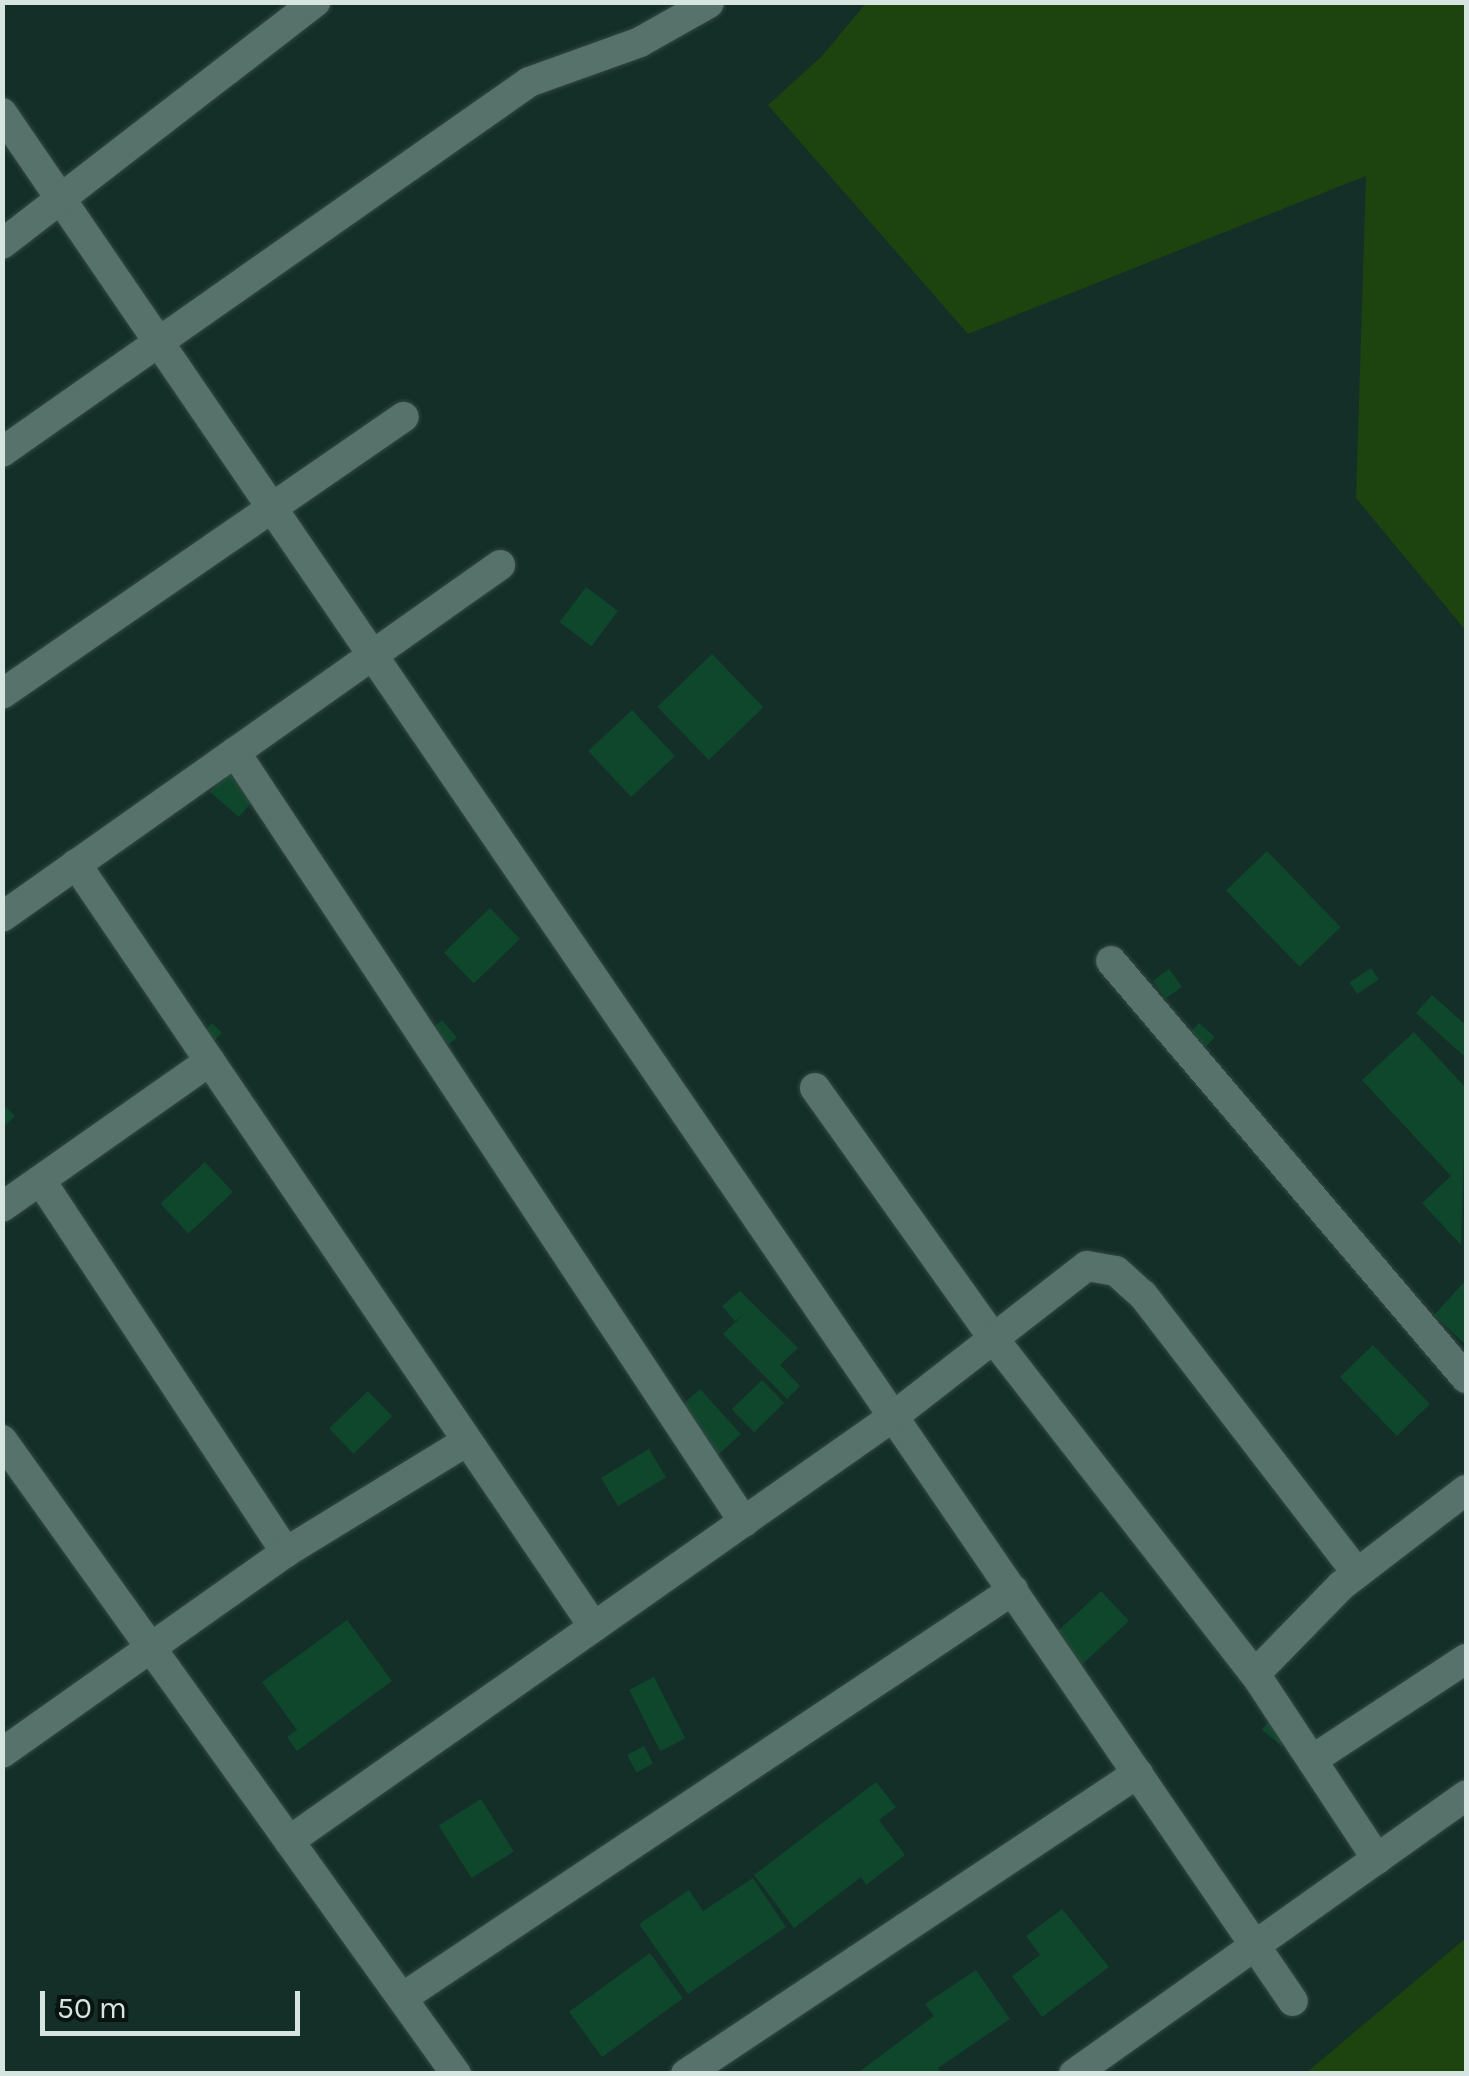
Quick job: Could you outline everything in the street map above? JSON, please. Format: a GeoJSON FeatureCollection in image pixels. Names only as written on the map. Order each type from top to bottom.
{"type":"FeatureCollection","features":[{"type":"Feature","properties":{"kind":"street"},"geometry":{"type":"LineString","coordinates":[[2,244],[63,201],[315,2]]}},
{"type":"Feature","properties":{"kind":"street"},"geometry":{"type":"LineString","coordinates":[[2,452],[528,82],[640,42],[710,3]]}},
{"type":"Feature","properties":{"kind":"street"},"geometry":{"type":"LineString","coordinates":[[2,113],[1293,2000]]}},
{"type":"Feature","properties":{"kind":"street"},"geometry":{"type":"LineString","coordinates":[[2,694],[404,417]]}},
{"type":"Feature","properties":{"kind":"street"},"geometry":{"type":"LineString","coordinates":[[2,917],[500,565]]}},
{"type":"Feature","properties":{"kind":"street"},"geometry":{"type":"LineString","coordinates":[[235,752],[744,1522]]}},
{"type":"Feature","properties":{"kind":"street"},"geometry":{"type":"LineString","coordinates":[[76,864],[594,1628]]}},
{"type":"Feature","properties":{"kind":"street"},"geometry":{"type":"LineString","coordinates":[[1112,961],[1466,1378]]}},
{"type":"Feature","properties":{"kind":"street"},"geometry":{"type":"LineString","coordinates":[[2,1207],[210,1061]]}},
{"type":"Feature","properties":{"kind":"street"},"geometry":{"type":"LineString","coordinates":[[815,1088],[993,1338],[1255,1674],[1377,1859]]}},
{"type":"Feature","properties":{"kind":"street"},"geometry":{"type":"LineString","coordinates":[[42,1182],[286,1552]]}},
{"type":"Feature","properties":{"kind":"street"},"geometry":{"type":"LineString","coordinates":[[289,1841],[894,1416],[1087,1266],[1116,1271],[1143,1295],[1357,1573]]}},
{"type":"Feature","properties":{"kind":"street"},"geometry":{"type":"LineString","coordinates":[[2,1440],[456,2074]]}},
{"type":"Feature","properties":{"kind":"street"},"geometry":{"type":"LineString","coordinates":[[2,1754],[286,1552],[467,1440]]}},
{"type":"Feature","properties":{"kind":"street"},"geometry":{"type":"LineString","coordinates":[[1255,1674],[1357,1573],[1466,1490]]}},
{"type":"Feature","properties":{"kind":"street"},"geometry":{"type":"LineString","coordinates":[[402,1998],[1013,1590]]}},
{"type":"Feature","properties":{"kind":"street"},"geometry":{"type":"LineString","coordinates":[[1312,1760],[1466,1659]]}},
{"type":"Feature","properties":{"kind":"street"},"geometry":{"type":"LineString","coordinates":[[686,2074],[1138,1773]]}},
{"type":"Feature","properties":{"kind":"street"},"geometry":{"type":"LineString","coordinates":[[1074,2074],[1466,1795]]}},
{"type":"Feature","properties":{"kind":"green space"},"geometry":{"type":"Polygon","coordinates":[[[867,2],[1466,3],[1466,631],[1356,498],[1366,176],[968,334],[768,105],[822,56],[867,2]]]}},
{"type":"Feature","properties":{"kind":"green space"},"geometry":{"type":"Polygon","coordinates":[[[1466,1938],[1466,2073],[1306,2073],[1466,1938]]]}},
{"type":"Feature","properties":{"kind":"building"},"geometry":{"type":"Polygon","coordinates":[[[586,587],[618,611],[591,646],[560,622],[586,587]]]}},
{"type":"Feature","properties":{"kind":"building"},"geometry":{"type":"Polygon","coordinates":[[[712,654],[763,707],[709,760],[657,707],[712,654]]]}},
{"type":"Feature","properties":{"kind":"building"},"geometry":{"type":"Polygon","coordinates":[[[632,710],[675,756],[631,797],[588,751],[632,710]]]}},
{"type":"Feature","properties":{"kind":"building"},"geometry":{"type":"Polygon","coordinates":[[[222,754],[262,790],[239,817],[210,792],[225,775],[222,754]]]}},
{"type":"Feature","properties":{"kind":"building"},"geometry":{"type":"Polygon","coordinates":[[[1267,851],[1341,927],[1300,967],[1226,891],[1267,851]]]}},
{"type":"Feature","properties":{"kind":"building"},"geometry":{"type":"Polygon","coordinates":[[[490,908],[520,939],[474,983],[444,952],[490,908]]]}},
{"type":"Feature","properties":{"kind":"building"},"geometry":{"type":"Polygon","coordinates":[[[1371,968],[1379,980],[1357,994],[1349,983],[1371,968]]]}},
{"type":"Feature","properties":{"kind":"building"},"geometry":{"type":"Polygon","coordinates":[[[1169,969],[1182,987],[1166,999],[1153,981],[1169,969]]]}},
{"type":"Feature","properties":{"kind":"building"},"geometry":{"type":"Polygon","coordinates":[[[1432,995],[1466,1025],[1464,1056],[1416,1013],[1432,995]]]}},
{"type":"Feature","properties":{"kind":"building"},"geometry":{"type":"Polygon","coordinates":[[[442,1020],[457,1038],[443,1049],[428,1032],[442,1020]]]}},
{"type":"Feature","properties":{"kind":"building"},"geometry":{"type":"Polygon","coordinates":[[[212,1023],[222,1033],[194,1061],[184,1051],[212,1023]]]}},
{"type":"Feature","properties":{"kind":"building"},"geometry":{"type":"Polygon","coordinates":[[[1199,1023],[1215,1037],[1204,1049],[1189,1035],[1199,1023]]]}},
{"type":"Feature","properties":{"kind":"building"},"geometry":{"type":"Polygon","coordinates":[[[1414,1032],[1466,1088],[1461,1245],[1422,1203],[1451,1176],[1362,1080],[1414,1032]]]}},
{"type":"Feature","properties":{"kind":"building"},"geometry":{"type":"Polygon","coordinates":[[[2,1103],[15,1116],[2,1129],[2,1103]]]}},
{"type":"Feature","properties":{"kind":"building"},"geometry":{"type":"Polygon","coordinates":[[[205,1162],[233,1192],[188,1234],[160,1204],[205,1162]]]}},
{"type":"Feature","properties":{"kind":"building"},"geometry":{"type":"Polygon","coordinates":[[[1466,1280],[1466,1345],[1434,1315],[1466,1280]]]}},
{"type":"Feature","properties":{"kind":"building"},"geometry":{"type":"Polygon","coordinates":[[[740,1291],[798,1348],[780,1365],[800,1386],[787,1399],[723,1334],[745,1313],[735,1321],[722,1306],[740,1291]]]}},
{"type":"Feature","properties":{"kind":"building"},"geometry":{"type":"Polygon","coordinates":[[[1373,1345],[1430,1404],[1397,1436],[1340,1377],[1373,1345]]]}},
{"type":"Feature","properties":{"kind":"building"},"geometry":{"type":"Polygon","coordinates":[[[762,1380],[784,1403],[754,1432],[732,1409],[762,1380]]]}},
{"type":"Feature","properties":{"kind":"building"},"geometry":{"type":"Polygon","coordinates":[[[700,1389],[741,1434],[711,1461],[670,1416],[700,1389]]]}},
{"type":"Feature","properties":{"kind":"building"},"geometry":{"type":"Polygon","coordinates":[[[368,1391],[392,1416],[353,1454],[329,1429],[368,1391]]]}},
{"type":"Feature","properties":{"kind":"building"},"geometry":{"type":"Polygon","coordinates":[[[649,1449],[666,1477],[618,1506],[601,1478],[649,1449]]]}},
{"type":"Feature","properties":{"kind":"building"},"geometry":{"type":"Polygon","coordinates":[[[1101,1591],[1129,1621],[1081,1665],[1053,1635],[1101,1591]]]}},
{"type":"Feature","properties":{"kind":"building"},"geometry":{"type":"Polygon","coordinates":[[[347,1620],[392,1681],[297,1751],[287,1737],[297,1730],[262,1682],[347,1620]]]}},
{"type":"Feature","properties":{"kind":"building"},"geometry":{"type":"Polygon","coordinates":[[[654,1677],[685,1738],[660,1751],[629,1690],[654,1677]]]}},
{"type":"Feature","properties":{"kind":"building"},"geometry":{"type":"Polygon","coordinates":[[[1271,1718],[1291,1734],[1282,1746],[1262,1730],[1271,1718]]]}},
{"type":"Feature","properties":{"kind":"building"},"geometry":{"type":"Polygon","coordinates":[[[644,1746],[653,1764],[636,1772],[627,1755],[644,1746]]]}},
{"type":"Feature","properties":{"kind":"building"},"geometry":{"type":"Polygon","coordinates":[[[876,1782],[896,1807],[879,1820],[905,1855],[866,1885],[861,1877],[794,1928],[754,1875],[876,1782]]]}},
{"type":"Feature","properties":{"kind":"building"},"geometry":{"type":"Polygon","coordinates":[[[481,1799],[514,1852],[471,1878],[439,1825],[481,1799]]]}},
{"type":"Feature","properties":{"kind":"building"},"geometry":{"type":"Polygon","coordinates":[[[753,1878],[786,1927],[688,1994],[639,1924],[689,1890],[703,1911],[753,1878]]]}},
{"type":"Feature","properties":{"kind":"building"},"geometry":{"type":"Polygon","coordinates":[[[1062,1909],[1109,1967],[1042,2017],[1012,1976],[1040,1955],[1026,1936],[1062,1909]]]}},
{"type":"Feature","properties":{"kind":"building"},"geometry":{"type":"Polygon","coordinates":[[[650,1953],[683,1998],[602,2057],[569,2012],[650,1953]]]}},
{"type":"Feature","properties":{"kind":"building"},"geometry":{"type":"Polygon","coordinates":[[[976,1970],[1010,2019],[938,2068],[942,2074],[856,2074],[934,2016],[925,2004],[976,1970]]]}}]}
